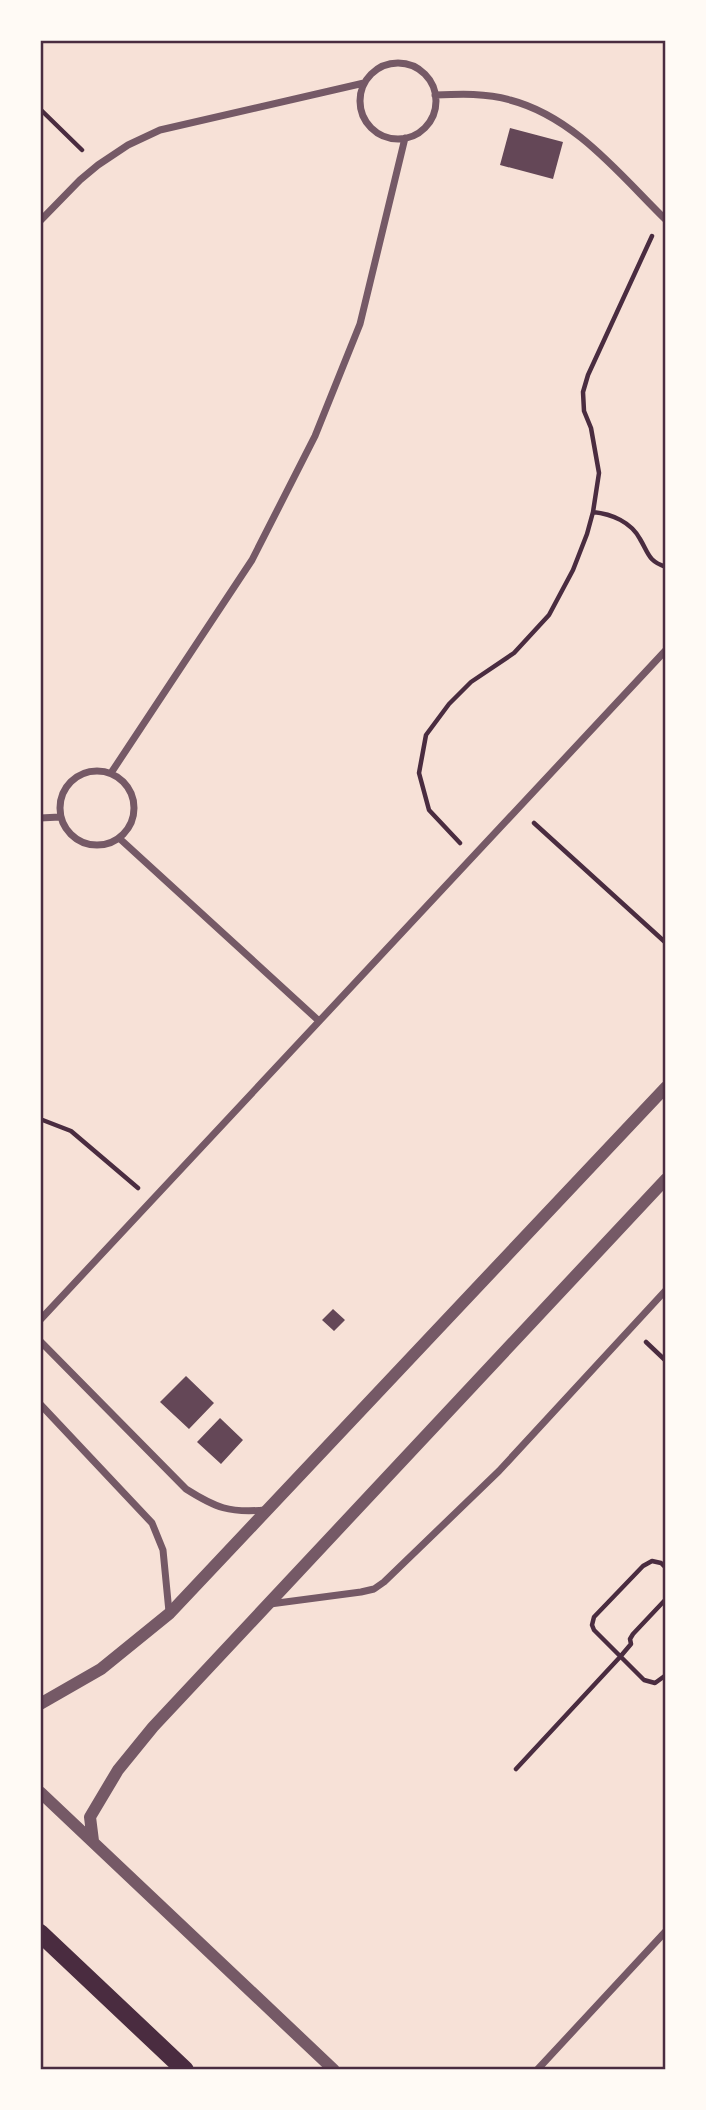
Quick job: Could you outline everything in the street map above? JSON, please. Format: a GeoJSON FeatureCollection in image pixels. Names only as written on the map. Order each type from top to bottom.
{"type":"FeatureCollection","features":[{"type":"Feature","properties":{"kind":"main road"},"geometry":{"type":"LineString","coordinates":[[40,1933],[186,2070]]}},
{"type":"Feature","properties":{"kind":"street"},"geometry":{"type":"LineString","coordinates":[[404,63],[419,68],[430,80],[435,94],[436,106],[432,118],[416,134],[405,138],[391,138],[378,132],[367,123],[361,111],[360,97],[364,83],[374,71],[388,64],[404,63]]}},
{"type":"Feature","properties":{"kind":"street"},"geometry":{"type":"LineString","coordinates":[[40,222],[97,166],[128,145],[160,130],[364,83]]}},
{"type":"Feature","properties":{"kind":"street"},"geometry":{"type":"LineString","coordinates":[[435,94],[472,94],[511,100],[547,114],[580,135],[663,218]]}},
{"type":"Feature","properties":{"kind":"street"},"geometry":{"type":"LineString","coordinates":[[111,773],[252,560],[315,436],[360,324],[405,138]]}},
{"type":"Feature","properties":{"kind":"street"},"geometry":{"type":"LineString","coordinates":[[40,1320],[666,650]]}},
{"type":"Feature","properties":{"kind":"street"},"geometry":{"type":"LineString","coordinates":[[84,773],[111,773],[122,780],[130,790],[134,803],[128,829],[119,838],[106,844],[91,845],[77,840],[66,830],[60,817],[64,790],[72,780],[84,773]]}},
{"type":"Feature","properties":{"kind":"street"},"geometry":{"type":"LineString","coordinates":[[40,818],[60,817]]}},
{"type":"Feature","properties":{"kind":"street"},"geometry":{"type":"LineString","coordinates":[[119,838],[319,1021]]}},
{"type":"Feature","properties":{"kind":"street"},"geometry":{"type":"LineString","coordinates":[[40,1704],[101,1669],[170,1614],[666,1087]]}},
{"type":"Feature","properties":{"kind":"street"},"geometry":{"type":"LineString","coordinates":[[93,1842],[90,1817],[118,1770],[153,1727],[666,1179]]}},
{"type":"Feature","properties":{"kind":"street"},"geometry":{"type":"LineString","coordinates":[[265,1605],[360,1592],[384,1582],[499,1471],[666,1290]]}},
{"type":"Feature","properties":{"kind":"street"},"geometry":{"type":"LineString","coordinates":[[40,1341],[186,1489],[211,1505],[239,1512],[269,1510]]}},
{"type":"Feature","properties":{"kind":"street"},"geometry":{"type":"LineString","coordinates":[[40,1404],[152,1523],[163,1550],[170,1614]]}},
{"type":"Feature","properties":{"kind":"street"},"geometry":{"type":"LineString","coordinates":[[40,1792],[334,2070]]}},
{"type":"Feature","properties":{"kind":"street"},"geometry":{"type":"LineString","coordinates":[[537,2070],[666,1931]]}},
{"type":"Feature","properties":{"kind":"path"},"geometry":{"type":"LineString","coordinates":[[40,109],[97,166]]}},
{"type":"Feature","properties":{"kind":"path"},"geometry":{"type":"LineString","coordinates":[[472,857],[429,810],[419,773],[426,735],[449,704],[471,681],[514,653],[549,615],[573,570],[593,512],[598,473],[591,428],[584,411],[583,392],[588,375],[663,218]]}},
{"type":"Feature","properties":{"kind":"path"},"geometry":{"type":"LineString","coordinates":[[593,512],[607,513],[632,528],[646,553],[656,564],[666,567]]}},
{"type":"Feature","properties":{"kind":"path"},"geometry":{"type":"LineString","coordinates":[[518,808],[666,943]]}},
{"type":"Feature","properties":{"kind":"path"},"geometry":{"type":"LineString","coordinates":[[40,1119],[71,1131],[152,1200]]}},
{"type":"Feature","properties":{"kind":"path"},"geometry":{"type":"LineString","coordinates":[[666,1568],[661,1563],[652,1561],[643,1566],[594,1617],[592,1625],[644,1681],[655,1683],[666,1675]]}},
{"type":"Feature","properties":{"kind":"path"},"geometry":{"type":"LineString","coordinates":[[516,1769],[620,1657],[631,1643],[633,1634],[666,1600]]}},
{"type":"Feature","properties":{"kind":"building"},"geometry":{"type":"Polygon","coordinates":[[[510,128],[563,142],[553,179],[500,165],[510,128]]]}},
{"type":"Feature","properties":{"kind":"building"},"geometry":{"type":"Polygon","coordinates":[[[333,1309],[345,1320],[334,1331],[322,1320],[333,1309]]]}},
{"type":"Feature","properties":{"kind":"building"},"geometry":{"type":"Polygon","coordinates":[[[186,1376],[214,1403],[189,1429],[160,1402],[186,1376]]]}},
{"type":"Feature","properties":{"kind":"building"},"geometry":{"type":"Polygon","coordinates":[[[220,1418],[243,1440],[221,1464],[197,1442],[220,1418]]]}}]}
